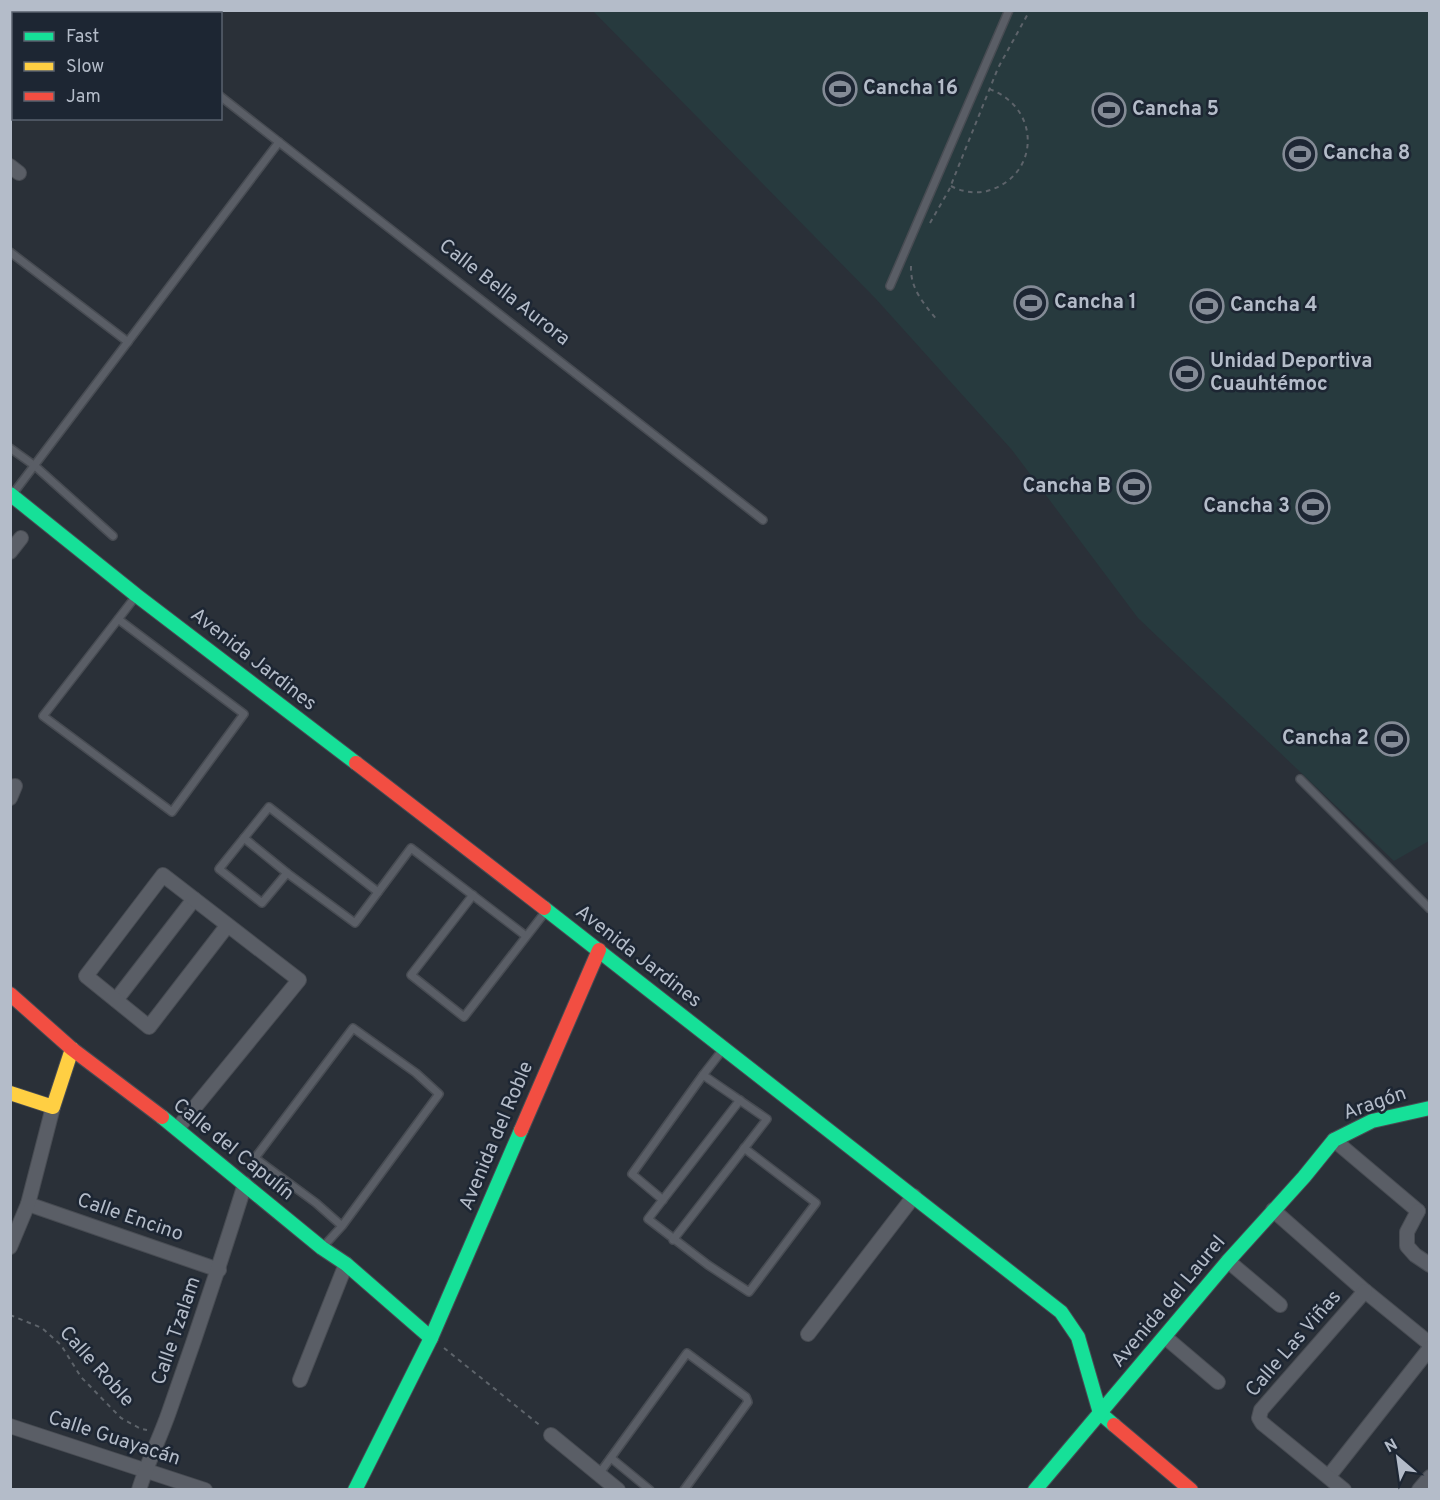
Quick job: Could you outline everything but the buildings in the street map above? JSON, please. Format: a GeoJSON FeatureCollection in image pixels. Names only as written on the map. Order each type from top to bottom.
{"type":"FeatureCollection","features":[{"type":"Feature","properties":{"kind":"street","name":"Avenida Jardines"},"geometry":{"type":"LineString","coordinates":[[11,494],[136,595],[598,950],[1061,1312],[1078,1337],[1100,1413]]}},
{"type":"Feature","properties":{"kind":"street"},"geometry":{"type":"LineString","coordinates":[[10,552],[21,538]]}},
{"type":"Feature","properties":{"kind":"street"},"geometry":{"type":"LineString","coordinates":[[177,1129],[299,980],[164,875],[86,976],[149,1027],[227,926]]}},
{"type":"Feature","properties":{"kind":"street"},"geometry":{"type":"LineString","coordinates":[[116,1000],[194,899]]}},
{"type":"Feature","properties":{"kind":"street","name":"Avenida del Roble"},"geometry":{"type":"LineString","coordinates":[[355,1490],[431,1338],[598,950]]}},
{"type":"Feature","properties":{"kind":"street","name":"Calle del Capulín"},"geometry":{"type":"LineString","coordinates":[[10,994],[72,1049],[177,1129],[322,1248],[346,1264],[431,1338]]}},
{"type":"Feature","properties":{"kind":"street"},"geometry":{"type":"LineString","coordinates":[[10,1247],[28,1204],[53,1107],[72,1049]]}},
{"type":"Feature","properties":{"kind":"street"},"geometry":{"type":"LineString","coordinates":[[10,1093],[53,1107]]}},
{"type":"Feature","properties":{"kind":"street","name":"Aragón"},"geometry":{"type":"LineString","coordinates":[[1334,1140],[1372,1121],[1430,1108]]}},
{"type":"Feature","properties":{"kind":"street"},"geometry":{"type":"LineString","coordinates":[[1334,1140],[1424,1210],[1407,1232],[1407,1246],[1415,1256],[1430,1265]]}},
{"type":"Feature","properties":{"kind":"street","name":"Avenida del Laurel"},"geometry":{"type":"LineString","coordinates":[[1036,1489],[1228,1261],[1304,1177],[1334,1140]]}},
{"type":"Feature","properties":{"kind":"street","name":"Calle Tzalam"},"geometry":{"type":"LineString","coordinates":[[139,1490],[145,1470],[162,1433],[219,1270],[245,1184]]}},
{"type":"Feature","properties":{"kind":"street"},"geometry":{"type":"LineString","coordinates":[[808,1334],[914,1196]]}},
{"type":"Feature","properties":{"kind":"street","name":"Calle Encino"},"geometry":{"type":"LineString","coordinates":[[28,1204],[219,1270]]}},
{"type":"Feature","properties":{"kind":"street"},"geometry":{"type":"LineString","coordinates":[[1274,1210],[1365,1292],[1430,1346],[1329,1476],[1344,1490]]}},
{"type":"Feature","properties":{"kind":"street"},"geometry":{"type":"LineString","coordinates":[[1228,1261],[1280,1305]]}},
{"type":"Feature","properties":{"kind":"street"},"geometry":{"type":"LineString","coordinates":[[300,1380],[346,1264]]}},
{"type":"Feature","properties":{"kind":"street","name":"Calle Las Viñas"},"geometry":{"type":"LineString","coordinates":[[1329,1476],[1262,1424],[1258,1418],[1261,1410],[1365,1292]]}},
{"type":"Feature","properties":{"kind":"street"},"geometry":{"type":"LineString","coordinates":[[1165,1337],[1218,1382]]}},
{"type":"Feature","properties":{"kind":"street"},"geometry":{"type":"LineString","coordinates":[[1100,1413],[1191,1490]]}},
{"type":"Feature","properties":{"kind":"street","name":"Calle Guayacán"},"geometry":{"type":"LineString","coordinates":[[10,1426],[205,1490]]}},
{"type":"Feature","properties":{"kind":"street"},"geometry":{"type":"LineString","coordinates":[[551,1435],[618,1490]]}},
{"type":"Feature","properties":{"kind":"street"},"geometry":{"type":"LineString","coordinates":[[1419,1490],[1430,1477]]}},
{"type":"Feature","properties":{"kind":"lane"},"geometry":{"type":"LineString","coordinates":[[890,286],[1009,10]]}},
{"type":"Feature","properties":{"kind":"lane","name":"Calle Bella Aurora"},"geometry":{"type":"LineString","coordinates":[[222,98],[764,520]]}},
{"type":"Feature","properties":{"kind":"lane"},"geometry":{"type":"LineString","coordinates":[[11,494],[35,466],[279,142]]}},
{"type":"Feature","properties":{"kind":"lane"},"geometry":{"type":"LineString","coordinates":[[10,252],[128,342]]}},
{"type":"Feature","properties":{"kind":"lane"},"geometry":{"type":"LineString","coordinates":[[10,448],[35,466],[113,536]]}},
{"type":"Feature","properties":{"kind":"lane"},"geometry":{"type":"LineString","coordinates":[[118,618],[244,714],[172,812],[43,716],[118,618],[136,595]]}},
{"type":"Feature","properties":{"kind":"lane"},"geometry":{"type":"LineString","coordinates":[[1300,779],[1430,909]]}},
{"type":"Feature","properties":{"kind":"lane"},"geometry":{"type":"LineString","coordinates":[[287,873],[262,903],[219,869],[268,807],[378,892]]}},
{"type":"Feature","properties":{"kind":"lane"},"geometry":{"type":"LineString","coordinates":[[244,838],[355,923],[411,848],[526,936]]}},
{"type":"Feature","properties":{"kind":"lane"},"geometry":{"type":"LineString","coordinates":[[473,895],[411,975],[464,1017],[546,911]]}},
{"type":"Feature","properties":{"kind":"lane"},"geometry":{"type":"LineString","coordinates":[[322,1248],[342,1226],[439,1094],[416,1073],[353,1028],[255,1158],[316,1203],[342,1226]]}},
{"type":"Feature","properties":{"kind":"lane"},"geometry":{"type":"LineString","coordinates":[[663,1200],[632,1174],[724,1048]]}},
{"type":"Feature","properties":{"kind":"lane"},"geometry":{"type":"LineString","coordinates":[[674,1240],[767,1119],[703,1075]]}},
{"type":"Feature","properties":{"kind":"lane"},"geometry":{"type":"LineString","coordinates":[[740,1100],[648,1219],[708,1265],[749,1292],[816,1203],[744,1148]]}},
{"type":"Feature","properties":{"kind":"lane"},"geometry":{"type":"LineString","coordinates":[[599,1474],[687,1353],[746,1397],[748,1402],[684,1490]]}},
{"type":"Feature","properties":{"kind":"lane"},"geometry":{"type":"LineString","coordinates":[[611,1458],[650,1490]]}},
{"type":"Feature","properties":{"kind":"path"},"geometry":{"type":"LineString","coordinates":[[927,227],[951,186],[998,68],[1029,10]]}},
{"type":"Feature","properties":{"kind":"path"},"geometry":{"type":"LineString","coordinates":[[951,186],[959,190],[981,193],[998,188],[1013,177],[1024,162],[1028,150],[1028,131],[1022,114],[1010,100],[990,89]]}},
{"type":"Feature","properties":{"kind":"path"},"geometry":{"type":"LineString","coordinates":[[911,266],[910,277],[920,300],[938,321]]}},
{"type":"Feature","properties":{"kind":"path","name":"Calle Roble"},"geometry":{"type":"LineString","coordinates":[[10,1315],[42,1328],[61,1345],[81,1377],[121,1418],[141,1429],[162,1433]]}},
{"type":"Feature","properties":{"kind":"path"},"geometry":{"type":"LineString","coordinates":[[431,1338],[551,1435]]}},
{"type":"Feature","properties":{"kind":"green space","name":"Unidad Deportiva Cuauhtémoc"},"geometry":{"type":"Polygon","coordinates":[[[593,11],[1429,11],[1429,841],[1394,861],[1138,618],[1012,450],[876,299],[593,11]]]}},
{"type":"Feature","properties":{"kind":"traffic: fast"},"geometry":{"type":"LineString","coordinates":[[10,494],[136,595],[356,763]]}},
{"type":"Feature","properties":{"kind":"traffic: fast"},"geometry":{"type":"LineString","coordinates":[[544,908],[1061,1312],[1078,1337],[1100,1413],[1114,1425]]}},
{"type":"Feature","properties":{"kind":"traffic: fast"},"geometry":{"type":"LineString","coordinates":[[1035,1490],[1228,1261],[1304,1177],[1334,1140],[1372,1121],[1430,1108]]}},
{"type":"Feature","properties":{"kind":"traffic: fast"},"geometry":{"type":"LineString","coordinates":[[162,1117],[322,1248],[346,1264],[431,1338]]}},
{"type":"Feature","properties":{"kind":"traffic: fast"},"geometry":{"type":"LineString","coordinates":[[355,1490],[431,1338],[521,1130]]}},
{"type":"Feature","properties":{"kind":"traffic: slow"},"geometry":{"type":"LineString","coordinates":[[10,1093],[53,1107],[72,1049]]}},
{"type":"Feature","properties":{"kind":"traffic: jam"},"geometry":{"type":"LineString","coordinates":[[356,763],[544,908]]}},
{"type":"Feature","properties":{"kind":"traffic: jam"},"geometry":{"type":"LineString","coordinates":[[521,1130],[599,950]]}},
{"type":"Feature","properties":{"kind":"traffic: jam"},"geometry":{"type":"LineString","coordinates":[[10,994],[72,1049],[162,1117]]}},
{"type":"Feature","properties":{"kind":"traffic: jam"},"geometry":{"type":"LineString","coordinates":[[1114,1425],[1191,1490]]}},
{"type":"Feature","properties":{"kind":"place","name":"Cancha 16"},"geometry":{"type":"Point","coordinates":[840,89]}},
{"type":"Feature","properties":{"kind":"place","name":"Cancha 5"},"geometry":{"type":"Point","coordinates":[1109,110]}},
{"type":"Feature","properties":{"kind":"place","name":"Cancha 8"},"geometry":{"type":"Point","coordinates":[1300,154]}},
{"type":"Feature","properties":{"kind":"place","name":"Cancha 1"},"geometry":{"type":"Point","coordinates":[1031,303]}},
{"type":"Feature","properties":{"kind":"place","name":"Cancha 4"},"geometry":{"type":"Point","coordinates":[1207,306]}},
{"type":"Feature","properties":{"kind":"place","name":"Unidad Deportiva Cuauhtémoc"},"geometry":{"type":"Point","coordinates":[1187,374]}},
{"type":"Feature","properties":{"kind":"place","name":"Cancha B"},"geometry":{"type":"Point","coordinates":[1134,487]}},
{"type":"Feature","properties":{"kind":"place","name":"Cancha 3"},"geometry":{"type":"Point","coordinates":[1313,507]}},
{"type":"Feature","properties":{"kind":"place","name":"Cancha 2"},"geometry":{"type":"Point","coordinates":[1392,739]}}]}
